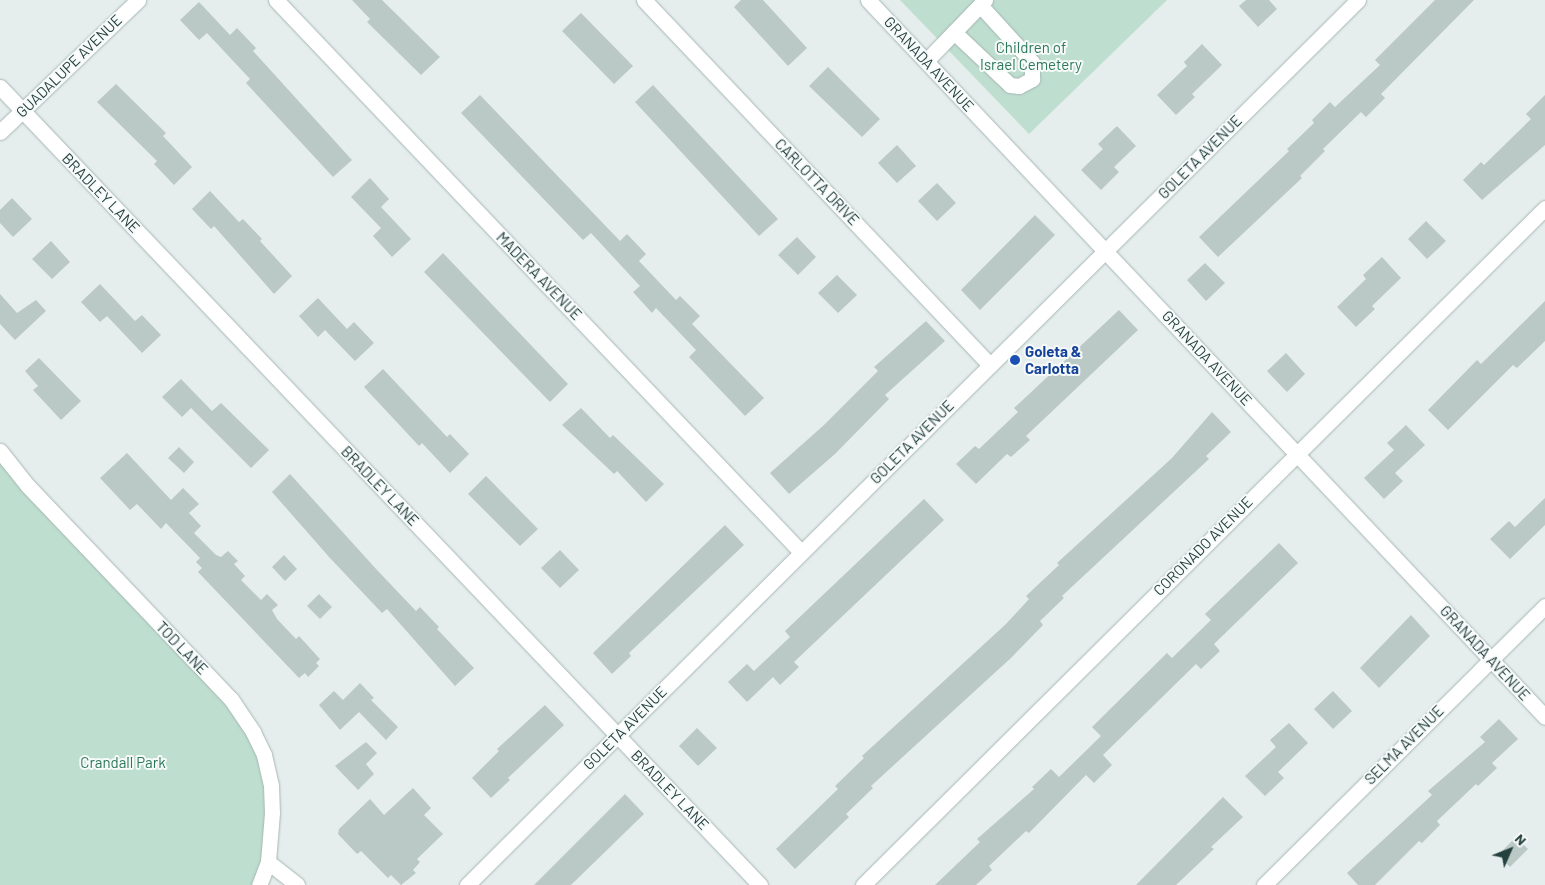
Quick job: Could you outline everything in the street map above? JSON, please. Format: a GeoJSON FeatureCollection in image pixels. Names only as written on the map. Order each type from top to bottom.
{"type":"FeatureCollection","features":[{"type":"Feature","properties":{"kind":"street","name":"GUADALUPE AVENUE"},"geometry":{"type":"LineString","coordinates":[[0,132],[138,0]]}},
{"type":"Feature","properties":{"kind":"street","name":"MADERA AVENUE"},"geometry":{"type":"LineString","coordinates":[[276,0],[801,552]]}},
{"type":"Feature","properties":{"kind":"street","name":"CARLOTTA DRIVE"},"geometry":{"type":"LineString","coordinates":[[644,0],[990,364]]}},
{"type":"Feature","properties":{"kind":"street","name":"GRANADA AVENUE"},"geometry":{"type":"LineString","coordinates":[[868,0],[1545,717]]}},
{"type":"Feature","properties":{"kind":"street","name":"GOLETA AVENUE"},"geometry":{"type":"LineString","coordinates":[[467,885],[1358,0]]}},
{"type":"Feature","properties":{"kind":"street"},"geometry":{"type":"LineString","coordinates":[[926,61],[954,32],[983,2],[1032,62],[1034,70],[1032,79],[1019,86],[1010,85],[954,32]]}},
{"type":"Feature","properties":{"kind":"street","name":"BRADLEY LANE"},"geometry":{"type":"LineString","coordinates":[[0,87],[760,885]]}},
{"type":"Feature","properties":{"kind":"street","name":"CORONADO AVENUE"},"geometry":{"type":"LineString","coordinates":[[862,885],[1545,208]]}},
{"type":"Feature","properties":{"kind":"street","name":"TOD LANE"},"geometry":{"type":"LineString","coordinates":[[0,451],[242,714],[264,755],[271,785],[268,862],[259,885]]}},
{"type":"Feature","properties":{"kind":"street","name":"SELMA AVENUE"},"geometry":{"type":"LineString","coordinates":[[1264,885],[1545,606]]}},
{"type":"Feature","properties":{"kind":"street"},"geometry":{"type":"LineString","coordinates":[[268,862],[297,885]]}},
{"type":"Feature","properties":{"kind":"green space","name":"Children of Israel Cemetery"},"geometry":{"type":"Polygon","coordinates":[[[900,0],[1167,0],[1029,134],[900,0]]]}},
{"type":"Feature","properties":{"kind":"green space","name":"Crandall Park"},"geometry":{"type":"Polygon","coordinates":[[[0,451],[231,699],[271,785],[259,885],[0,885],[0,451]]]}},
{"type":"Feature","properties":{"kind":"building"},"geometry":{"type":"Polygon","coordinates":[[[352,0],[382,0],[440,57],[421,75],[367,22],[370,19],[352,0]]]}},
{"type":"Feature","properties":{"kind":"building"},"geometry":{"type":"Polygon","coordinates":[[[741,0],[763,0],[807,48],[788,66],[734,7],[741,0]]]}},
{"type":"Feature","properties":{"kind":"building"},"geometry":{"type":"Polygon","coordinates":[[[1246,0],[1269,0],[1277,9],[1258,27],[1239,6],[1246,0]]]}},
{"type":"Feature","properties":{"kind":"building"},"geometry":{"type":"Polygon","coordinates":[[[1435,0],[1474,0],[1381,94],[1385,98],[1366,117],[1361,112],[1323,149],[1325,151],[1300,176],[1302,178],[1218,257],[1199,237],[1289,151],[1287,149],[1314,123],[1312,120],[1330,102],[1335,107],[1380,65],[1375,60],[1435,0]]]}},
{"type":"Feature","properties":{"kind":"building"},"geometry":{"type":"Polygon","coordinates":[[[199,2],[230,35],[237,28],[256,48],[253,51],[352,160],[333,177],[246,83],[250,79],[207,33],[199,40],[180,20],[199,2]]]}},
{"type":"Feature","properties":{"kind":"building"},"geometry":{"type":"Polygon","coordinates":[[[581,13],[633,66],[614,84],[562,31],[581,13]]]}},
{"type":"Feature","properties":{"kind":"building"},"geometry":{"type":"Polygon","coordinates":[[[1202,44],[1222,65],[1192,94],[1195,97],[1176,115],[1157,95],[1187,66],[1184,62],[1202,44]]]}},
{"type":"Feature","properties":{"kind":"building"},"geometry":{"type":"Polygon","coordinates":[[[828,67],[880,119],[862,137],[809,86],[828,67]]]}},
{"type":"Feature","properties":{"kind":"building"},"geometry":{"type":"Polygon","coordinates":[[[116,84],[166,133],[163,136],[192,167],[174,185],[154,164],[157,161],[97,102],[116,84]]]}},
{"type":"Feature","properties":{"kind":"building"},"geometry":{"type":"Polygon","coordinates":[[[653,85],[778,219],[759,236],[635,102],[653,85]]]}},
{"type":"Feature","properties":{"kind":"building"},"geometry":{"type":"Polygon","coordinates":[[[480,95],[620,241],[627,234],[646,254],[639,261],[676,300],[680,296],[700,316],[692,324],[764,398],[745,416],[689,357],[696,350],[656,308],[652,313],[633,292],[640,286],[591,233],[583,240],[461,113],[480,95]]]}},
{"type":"Feature","properties":{"kind":"building"},"geometry":{"type":"Polygon","coordinates":[[[1545,95],[1545,145],[1482,200],[1463,180],[1481,162],[1484,165],[1531,119],[1526,114],[1545,95]]]}},
{"type":"Feature","properties":{"kind":"building"},"geometry":{"type":"Polygon","coordinates":[[[1117,126],[1136,146],[1114,167],[1119,172],[1101,190],[1081,170],[1103,149],[1098,144],[1117,126]]]}},
{"type":"Feature","properties":{"kind":"building"},"geometry":{"type":"Polygon","coordinates":[[[897,145],[916,166],[897,183],[878,163],[897,145]]]}},
{"type":"Feature","properties":{"kind":"building"},"geometry":{"type":"Polygon","coordinates":[[[370,178],[389,199],[381,207],[411,239],[392,257],[373,236],[381,228],[351,197],[370,178]]]}},
{"type":"Feature","properties":{"kind":"building"},"geometry":{"type":"Polygon","coordinates":[[[937,183],[956,203],[937,221],[918,201],[937,183]]]}},
{"type":"Feature","properties":{"kind":"building"},"geometry":{"type":"Polygon","coordinates":[[[210,191],[239,222],[243,219],[292,276],[274,294],[214,226],[211,229],[192,209],[210,191]]]}},
{"type":"Feature","properties":{"kind":"building"},"geometry":{"type":"Polygon","coordinates":[[[12,198],[32,219],[13,237],[0,223],[0,210],[12,198]]]}},
{"type":"Feature","properties":{"kind":"building"},"geometry":{"type":"Polygon","coordinates":[[[1035,215],[1055,235],[980,310],[961,290],[1035,215]]]}},
{"type":"Feature","properties":{"kind":"building"},"geometry":{"type":"Polygon","coordinates":[[[1426,221],[1446,241],[1427,259],[1408,239],[1426,221]]]}},
{"type":"Feature","properties":{"kind":"building"},"geometry":{"type":"Polygon","coordinates":[[[797,237],[816,257],[798,275],[778,255],[797,237]]]}},
{"type":"Feature","properties":{"kind":"building"},"geometry":{"type":"Polygon","coordinates":[[[51,241],[70,262],[52,279],[32,259],[51,241]]]}},
{"type":"Feature","properties":{"kind":"building"},"geometry":{"type":"Polygon","coordinates":[[[443,253],[568,384],[550,402],[424,272],[443,253]]]}},
{"type":"Feature","properties":{"kind":"building"},"geometry":{"type":"Polygon","coordinates":[[[1382,257],[1401,278],[1372,306],[1375,309],[1356,327],[1337,307],[1366,279],[1363,275],[1382,257]]]}},
{"type":"Feature","properties":{"kind":"building"},"geometry":{"type":"Polygon","coordinates":[[[1205,263],[1225,283],[1206,301],[1187,280],[1205,263]]]}},
{"type":"Feature","properties":{"kind":"building"},"geometry":{"type":"Polygon","coordinates":[[[837,275],[857,295],[838,313],[818,293],[837,275]]]}},
{"type":"Feature","properties":{"kind":"building"},"geometry":{"type":"Polygon","coordinates":[[[100,284],[135,321],[142,315],[161,335],[142,353],[107,316],[100,322],[81,302],[100,284]]]}},
{"type":"Feature","properties":{"kind":"building"},"geometry":{"type":"Polygon","coordinates":[[[0,294],[17,313],[36,300],[46,311],[15,340],[0,324],[0,294]]]}},
{"type":"Feature","properties":{"kind":"building"},"geometry":{"type":"Polygon","coordinates":[[[318,298],[347,329],[354,322],[374,343],[355,361],[325,330],[318,337],[299,316],[318,298]]]}},
{"type":"Feature","properties":{"kind":"building"},"geometry":{"type":"Polygon","coordinates":[[[1545,301],[1545,341],[1517,368],[1513,365],[1448,430],[1428,410],[1477,360],[1481,364],[1545,301]]]}},
{"type":"Feature","properties":{"kind":"building"},"geometry":{"type":"Polygon","coordinates":[[[1119,310],[1138,330],[1026,436],[1030,440],[1011,457],[1007,454],[976,484],[956,464],[975,446],[979,449],[1018,412],[1014,408],[1119,310]]]}},
{"type":"Feature","properties":{"kind":"building"},"geometry":{"type":"Polygon","coordinates":[[[926,321],[945,341],[885,395],[889,399],[835,454],[789,494],[770,473],[824,425],[878,371],[874,367],[926,321]]]}},
{"type":"Feature","properties":{"kind":"building"},"geometry":{"type":"Polygon","coordinates":[[[1286,353],[1305,374],[1287,392],[1267,371],[1286,353]]]}},
{"type":"Feature","properties":{"kind":"building"},"geometry":{"type":"Polygon","coordinates":[[[39,358],[81,401],[61,420],[33,390],[38,386],[25,371],[39,358]]]}},
{"type":"Feature","properties":{"kind":"building"},"geometry":{"type":"Polygon","coordinates":[[[383,369],[447,437],[450,434],[469,454],[450,473],[422,443],[419,446],[364,387],[383,369]]]}},
{"type":"Feature","properties":{"kind":"building"},"geometry":{"type":"Polygon","coordinates":[[[181,379],[212,411],[221,403],[269,450],[251,468],[191,408],[182,417],[162,397],[181,379]]]}},
{"type":"Feature","properties":{"kind":"building"},"geometry":{"type":"Polygon","coordinates":[[[581,408],[610,438],[613,435],[664,484],[646,502],[617,471],[614,474],[562,425],[581,408]]]}},
{"type":"Feature","properties":{"kind":"building"},"geometry":{"type":"Polygon","coordinates":[[[1212,412],[1231,432],[1206,456],[1209,459],[1062,596],[1064,598],[1040,621],[1043,625],[1012,657],[871,786],[873,788],[846,814],[849,817],[795,869],[776,849],[838,789],[835,786],[864,758],[862,756],[1006,624],[1029,599],[1026,596],[1059,565],[1057,563],[1172,458],[1212,412]]]}},
{"type":"Feature","properties":{"kind":"building"},"geometry":{"type":"Polygon","coordinates":[[[1406,425],[1425,445],[1395,473],[1403,481],[1384,499],[1364,478],[1394,450],[1387,443],[1406,425]]]}},
{"type":"Feature","properties":{"kind":"building"},"geometry":{"type":"Polygon","coordinates":[[[179,447],[194,462],[184,473],[168,458],[179,447]]]}},
{"type":"Feature","properties":{"kind":"building"},"geometry":{"type":"Polygon","coordinates":[[[127,453],[171,500],[183,488],[199,504],[189,513],[201,526],[194,533],[216,555],[221,557],[228,551],[238,561],[234,564],[245,576],[241,580],[261,600],[267,594],[278,605],[272,610],[277,619],[296,639],[299,636],[320,659],[316,663],[319,666],[308,677],[305,673],[299,678],[198,572],[202,568],[196,562],[200,558],[166,523],[161,529],[137,504],[130,510],[100,478],[127,453]]]}},
{"type":"Feature","properties":{"kind":"building"},"geometry":{"type":"Polygon","coordinates":[[[290,474],[377,570],[416,611],[420,607],[439,627],[437,629],[474,668],[455,686],[387,609],[382,613],[272,492],[290,474]]]}},
{"type":"Feature","properties":{"kind":"building"},"geometry":{"type":"Polygon","coordinates":[[[486,476],[538,529],[520,546],[468,494],[486,476]]]}},
{"type":"Feature","properties":{"kind":"building"},"geometry":{"type":"Polygon","coordinates":[[[1545,498],[1545,525],[1510,559],[1490,539],[1509,521],[1515,527],[1545,498]]]}},
{"type":"Feature","properties":{"kind":"building"},"geometry":{"type":"Polygon","coordinates":[[[924,499],[944,520],[794,662],[799,667],[780,685],[773,677],[747,702],[728,682],[747,664],[754,671],[790,637],[785,631],[924,499]]]}},
{"type":"Feature","properties":{"kind":"building"},"geometry":{"type":"Polygon","coordinates":[[[725,525],[744,545],[629,653],[631,656],[612,674],[593,653],[725,525]]]}},
{"type":"Feature","properties":{"kind":"building"},"geometry":{"type":"Polygon","coordinates":[[[1279,543],[1298,563],[1214,644],[1220,651],[1201,669],[1196,664],[1103,755],[1112,765],[1094,783],[1086,775],[1029,833],[1026,831],[989,866],[992,870],[976,885],[935,885],[980,842],[977,839],[1034,789],[1032,787],[1051,769],[1059,777],[1101,736],[1092,727],[1167,653],[1172,658],[1211,620],[1205,614],[1279,543]]]}},
{"type":"Feature","properties":{"kind":"building"},"geometry":{"type":"Polygon","coordinates":[[[560,550],[579,570],[560,588],[541,568],[560,550]]]}},
{"type":"Feature","properties":{"kind":"building"},"geometry":{"type":"Polygon","coordinates":[[[284,555],[297,569],[285,581],[272,567],[284,555]]]}},
{"type":"Feature","properties":{"kind":"building"},"geometry":{"type":"Polygon","coordinates":[[[319,594],[332,607],[320,619],[307,606],[319,594]]]}},
{"type":"Feature","properties":{"kind":"building"},"geometry":{"type":"Polygon","coordinates":[[[1411,615],[1430,636],[1379,688],[1360,668],[1411,615]]]}},
{"type":"Feature","properties":{"kind":"building"},"geometry":{"type":"Polygon","coordinates":[[[360,683],[374,698],[371,700],[398,727],[386,740],[359,712],[340,730],[319,705],[334,691],[343,700],[360,683]]]}},
{"type":"Feature","properties":{"kind":"building"},"geometry":{"type":"Polygon","coordinates":[[[1333,691],[1352,711],[1333,729],[1314,709],[1333,691]]]}},
{"type":"Feature","properties":{"kind":"building"},"geometry":{"type":"Polygon","coordinates":[[[545,705],[564,725],[508,778],[510,780],[491,798],[472,778],[499,751],[497,749],[545,705]]]}},
{"type":"Feature","properties":{"kind":"building"},"geometry":{"type":"Polygon","coordinates":[[[1499,719],[1518,739],[1492,763],[1497,768],[1478,786],[1476,784],[1437,821],[1440,825],[1422,843],[1419,841],[1375,885],[1358,885],[1347,873],[1432,795],[1428,791],[1485,742],[1480,737],[1499,719]]]}},
{"type":"Feature","properties":{"kind":"building"},"geometry":{"type":"Polygon","coordinates":[[[1289,723],[1308,743],[1278,772],[1284,778],[1265,796],[1245,776],[1276,747],[1270,740],[1289,723]]]}},
{"type":"Feature","properties":{"kind":"building"},"geometry":{"type":"Polygon","coordinates":[[[697,728],[717,748],[698,766],[679,746],[697,728]]]}},
{"type":"Feature","properties":{"kind":"building"},"geometry":{"type":"Polygon","coordinates":[[[366,742],[377,753],[366,764],[374,774],[358,790],[335,766],[366,742]]]}},
{"type":"Feature","properties":{"kind":"building"},"geometry":{"type":"Polygon","coordinates":[[[413,788],[431,808],[424,815],[443,834],[417,859],[420,862],[413,870],[416,873],[401,885],[391,875],[388,878],[361,851],[357,854],[338,834],[339,829],[370,799],[384,815],[413,788]]]}},
{"type":"Feature","properties":{"kind":"building"},"geometry":{"type":"Polygon","coordinates":[[[625,794],[644,814],[571,885],[534,885],[625,794]]]}},
{"type":"Feature","properties":{"kind":"building"},"geometry":{"type":"Polygon","coordinates":[[[1223,797],[1243,817],[1211,847],[1214,849],[1176,885],[1136,885],[1223,797]]]}},
{"type":"Feature","properties":{"kind":"building"},"geometry":{"type":"Polygon","coordinates":[[[1516,837],[1528,849],[1510,867],[1498,855],[1516,837]]]}},
{"type":"Feature","properties":{"kind":"place","name":"Goleta & Carlotta"},"geometry":{"type":"Point","coordinates":[1015,360]}}]}
